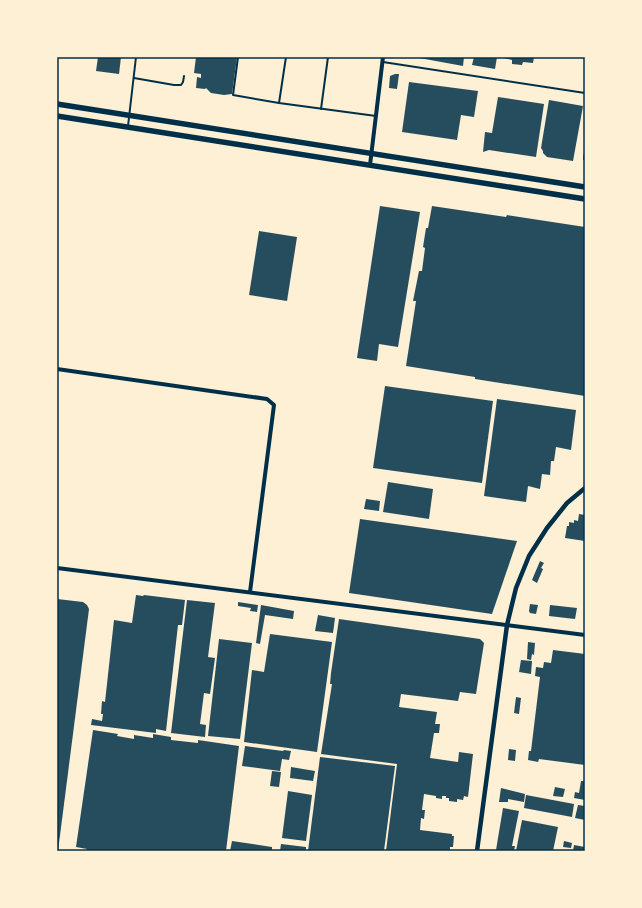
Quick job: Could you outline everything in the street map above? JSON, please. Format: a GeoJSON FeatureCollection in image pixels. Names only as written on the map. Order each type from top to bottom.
{"type":"FeatureCollection","features":[{"type":"Feature","properties":{"kind":"main road"},"geometry":{"type":"LineString","coordinates":[[57,104],[585,187]]}},
{"type":"Feature","properties":{"kind":"main road"},"geometry":{"type":"LineString","coordinates":[[57,116],[585,199]]}},
{"type":"Feature","properties":{"kind":"street"},"geometry":{"type":"LineString","coordinates":[[370,165],[383,60]]}},
{"type":"Feature","properties":{"kind":"street"},"geometry":{"type":"LineString","coordinates":[[57,369],[267,399],[274,405],[250,592]]}},
{"type":"Feature","properties":{"kind":"street"},"geometry":{"type":"LineString","coordinates":[[477,851],[507,626],[516,588],[529,556],[547,528],[567,503],[585,488]]}},
{"type":"Feature","properties":{"kind":"street"},"geometry":{"type":"LineString","coordinates":[[57,568],[585,635]]}},
{"type":"Feature","properties":{"kind":"lane"},"geometry":{"type":"LineString","coordinates":[[128,127],[136,57]]}},
{"type":"Feature","properties":{"kind":"lane"},"geometry":{"type":"LineString","coordinates":[[238,57],[233,95],[279,103],[376,116]]}},
{"type":"Feature","properties":{"kind":"lane"},"geometry":{"type":"LineString","coordinates":[[279,103],[286,57]]}},
{"type":"Feature","properties":{"kind":"lane"},"geometry":{"type":"LineString","coordinates":[[321,108],[328,57]]}},
{"type":"Feature","properties":{"kind":"lane"},"geometry":{"type":"LineString","coordinates":[[383,60],[585,93]]}},
{"type":"Feature","properties":{"kind":"lane"},"geometry":{"type":"LineString","coordinates":[[134,78],[181,85],[184,76]]}},
{"type":"Feature","properties":{"kind":"lane"},"geometry":{"type":"LineString","coordinates":[[584,159],[585,153]]}},
{"type":"Feature","properties":{"kind":"building"},"geometry":{"type":"Polygon","coordinates":[[[98,57],[121,57],[119,74],[96,71],[98,57]]]}},
{"type":"Feature","properties":{"kind":"building"},"geometry":{"type":"Polygon","coordinates":[[[196,57],[237,57],[232,94],[224,95],[211,93],[206,88],[196,88],[197,77],[201,78],[201,74],[194,73],[196,57]]]}},
{"type":"Feature","properties":{"kind":"building"},"geometry":{"type":"Polygon","coordinates":[[[414,57],[464,57],[463,66],[414,57]]]}},
{"type":"Feature","properties":{"kind":"building"},"geometry":{"type":"Polygon","coordinates":[[[474,57],[497,57],[495,69],[472,65],[474,57]]]}},
{"type":"Feature","properties":{"kind":"building"},"geometry":{"type":"Polygon","coordinates":[[[499,57],[534,57],[533,63],[523,62],[522,65],[512,64],[512,60],[499,57]]]}},
{"type":"Feature","properties":{"kind":"building"},"geometry":{"type":"Polygon","coordinates":[[[399,74],[397,89],[389,88],[390,76],[399,74]]]}},
{"type":"Feature","properties":{"kind":"building"},"geometry":{"type":"Polygon","coordinates":[[[409,82],[478,91],[474,117],[461,115],[457,140],[402,132],[409,82]]]}},
{"type":"Feature","properties":{"kind":"building"},"geometry":{"type":"Polygon","coordinates":[[[498,97],[544,104],[536,157],[489,150],[483,152],[485,132],[492,133],[498,97]]]}},
{"type":"Feature","properties":{"kind":"building"},"geometry":{"type":"Polygon","coordinates":[[[549,100],[583,106],[573,161],[547,157],[541,148],[549,100]]]}},
{"type":"Feature","properties":{"kind":"building"},"geometry":{"type":"Polygon","coordinates":[[[380,206],[420,212],[398,347],[379,344],[377,361],[357,358],[380,206]]]}},
{"type":"Feature","properties":{"kind":"building"},"geometry":{"type":"Polygon","coordinates":[[[432,206],[506,217],[507,215],[585,227],[585,396],[475,379],[475,377],[406,366],[416,301],[413,301],[419,271],[422,271],[425,248],[423,247],[432,206]]]}},
{"type":"Feature","properties":{"kind":"building"},"geometry":{"type":"Polygon","coordinates":[[[259,231],[297,237],[287,301],[249,295],[259,231]]]}},
{"type":"Feature","properties":{"kind":"building"},"geometry":{"type":"Polygon","coordinates":[[[385,386],[493,401],[482,483],[373,468],[385,386]]]}},
{"type":"Feature","properties":{"kind":"building"},"geometry":{"type":"Polygon","coordinates":[[[497,399],[576,410],[571,450],[556,447],[554,461],[551,461],[550,475],[542,474],[540,489],[528,486],[526,502],[484,496],[497,399]]]}},
{"type":"Feature","properties":{"kind":"building"},"geometry":{"type":"Polygon","coordinates":[[[388,482],[433,489],[429,519],[383,512],[388,482]]]}},
{"type":"Feature","properties":{"kind":"building"},"geometry":{"type":"Polygon","coordinates":[[[366,499],[380,501],[379,511],[364,509],[366,499]]]}},
{"type":"Feature","properties":{"kind":"building"},"geometry":{"type":"Polygon","coordinates":[[[579,514],[585,515],[585,541],[565,538],[569,522],[574,523],[574,520],[578,521],[579,514]]]}},
{"type":"Feature","properties":{"kind":"building"},"geometry":{"type":"Polygon","coordinates":[[[360,519],[517,541],[492,614],[349,593],[360,519]]]}},
{"type":"Feature","properties":{"kind":"building"},"geometry":{"type":"Polygon","coordinates":[[[540,561],[544,563],[537,583],[532,580],[540,561]]]}},
{"type":"Feature","properties":{"kind":"building"},"geometry":{"type":"Polygon","coordinates":[[[136,595],[185,600],[182,625],[178,625],[166,731],[156,729],[156,733],[91,725],[92,719],[102,721],[102,701],[105,702],[114,620],[132,623],[136,595]]]}},
{"type":"Feature","properties":{"kind":"building"},"geometry":{"type":"Polygon","coordinates":[[[57,599],[83,602],[89,609],[58,851],[57,599]]]}},
{"type":"Feature","properties":{"kind":"building"},"geometry":{"type":"Polygon","coordinates":[[[187,600],[215,603],[208,657],[215,658],[210,694],[204,693],[200,724],[206,725],[205,737],[171,733],[187,600]]]}},
{"type":"Feature","properties":{"kind":"building"},"geometry":{"type":"Polygon","coordinates":[[[238,602],[258,605],[257,612],[250,611],[251,608],[238,606],[238,602]]]}},
{"type":"Feature","properties":{"kind":"building"},"geometry":{"type":"Polygon","coordinates":[[[530,604],[538,605],[536,614],[530,613],[530,604]]]}},
{"type":"Feature","properties":{"kind":"building"},"geometry":{"type":"Polygon","coordinates":[[[261,605],[294,611],[293,619],[265,615],[260,644],[256,643],[261,605]]]}},
{"type":"Feature","properties":{"kind":"building"},"geometry":{"type":"Polygon","coordinates":[[[550,605],[577,608],[575,619],[549,616],[550,605]]]}},
{"type":"Feature","properties":{"kind":"building"},"geometry":{"type":"Polygon","coordinates":[[[318,615],[335,618],[333,633],[315,631],[318,615]]]}},
{"type":"Feature","properties":{"kind":"building"},"geometry":{"type":"Polygon","coordinates":[[[339,619],[480,639],[484,643],[476,694],[460,692],[458,701],[401,694],[399,707],[437,712],[435,724],[440,724],[439,733],[434,733],[430,758],[458,762],[459,752],[473,754],[468,797],[464,796],[463,800],[457,799],[457,802],[449,801],[449,798],[446,798],[446,796],[442,796],[442,799],[436,798],[436,796],[424,794],[422,810],[425,810],[424,819],[421,818],[420,830],[452,834],[452,836],[454,836],[453,847],[450,847],[450,851],[386,851],[397,764],[321,754],[332,684],[330,684],[331,673],[339,619]]]}},
{"type":"Feature","properties":{"kind":"building"},"geometry":{"type":"Polygon","coordinates":[[[270,634],[332,642],[317,752],[244,742],[252,670],[264,672],[270,634]]]}},
{"type":"Feature","properties":{"kind":"building"},"geometry":{"type":"Polygon","coordinates":[[[219,639],[252,643],[240,739],[208,736],[219,639]]]}},
{"type":"Feature","properties":{"kind":"building"},"geometry":{"type":"Polygon","coordinates":[[[528,642],[535,643],[534,655],[532,654],[531,660],[527,659],[528,642]]]}},
{"type":"Feature","properties":{"kind":"building"},"geometry":{"type":"Polygon","coordinates":[[[553,650],[585,654],[585,765],[539,759],[538,762],[528,760],[529,751],[531,751],[540,677],[535,676],[536,667],[543,668],[544,662],[551,663],[553,650]]]}},
{"type":"Feature","properties":{"kind":"building"},"geometry":{"type":"Polygon","coordinates":[[[521,660],[532,661],[531,674],[519,672],[521,660]]]}},
{"type":"Feature","properties":{"kind":"building"},"geometry":{"type":"Polygon","coordinates":[[[516,697],[521,698],[519,714],[514,713],[516,697]]]}},
{"type":"Feature","properties":{"kind":"building"},"geometry":{"type":"Polygon","coordinates":[[[93,730],[118,734],[117,736],[134,739],[134,735],[153,738],[153,734],[171,737],[171,740],[198,743],[198,740],[239,746],[226,851],[86,851],[87,849],[76,847],[93,730]]]}},
{"type":"Feature","properties":{"kind":"building"},"geometry":{"type":"Polygon","coordinates":[[[245,746],[291,751],[289,760],[282,759],[280,771],[242,766],[245,746]]]}},
{"type":"Feature","properties":{"kind":"building"},"geometry":{"type":"Polygon","coordinates":[[[509,749],[516,750],[515,761],[508,760],[509,749]]]}},
{"type":"Feature","properties":{"kind":"building"},"geometry":{"type":"Polygon","coordinates":[[[320,757],[395,766],[384,851],[308,851],[320,757]]]}},
{"type":"Feature","properties":{"kind":"building"},"geometry":{"type":"Polygon","coordinates":[[[291,767],[315,771],[313,781],[290,778],[291,767]]]}},
{"type":"Feature","properties":{"kind":"building"},"geometry":{"type":"Polygon","coordinates":[[[272,771],[281,772],[279,787],[270,786],[272,771]]]}},
{"type":"Feature","properties":{"kind":"building"},"geometry":{"type":"Polygon","coordinates":[[[581,781],[585,781],[585,800],[574,798],[575,792],[579,793],[581,781]]]}},
{"type":"Feature","properties":{"kind":"building"},"geometry":{"type":"Polygon","coordinates":[[[555,787],[565,789],[563,797],[553,796],[555,787]]]}},
{"type":"Feature","properties":{"kind":"building"},"geometry":{"type":"Polygon","coordinates":[[[501,788],[525,794],[524,802],[508,799],[508,802],[499,802],[501,788]]]}},
{"type":"Feature","properties":{"kind":"building"},"geometry":{"type":"Polygon","coordinates":[[[288,791],[312,795],[306,841],[282,838],[288,791]]]}},
{"type":"Feature","properties":{"kind":"building"},"geometry":{"type":"Polygon","coordinates":[[[526,795],[574,804],[572,817],[524,808],[526,795]]]}},
{"type":"Feature","properties":{"kind":"building"},"geometry":{"type":"Polygon","coordinates":[[[578,805],[585,806],[585,820],[575,818],[578,805]]]}},
{"type":"Feature","properties":{"kind":"building"},"geometry":{"type":"Polygon","coordinates":[[[503,808],[519,811],[512,846],[515,846],[514,851],[496,850],[503,808]]]}},
{"type":"Feature","properties":{"kind":"building"},"geometry":{"type":"Polygon","coordinates":[[[522,820],[558,827],[553,851],[516,851],[522,820]]]}},
{"type":"Feature","properties":{"kind":"building"},"geometry":{"type":"Polygon","coordinates":[[[232,841],[272,847],[272,851],[230,851],[232,841]]]}},
{"type":"Feature","properties":{"kind":"building"},"geometry":{"type":"Polygon","coordinates":[[[564,841],[572,843],[571,848],[563,847],[564,841]]]}},
{"type":"Feature","properties":{"kind":"building"},"geometry":{"type":"Polygon","coordinates":[[[281,844],[306,847],[306,851],[280,851],[281,844]]]}},
{"type":"Feature","properties":{"kind":"building"},"geometry":{"type":"Polygon","coordinates":[[[574,845],[585,847],[585,851],[573,851],[574,845]]]}}]}
